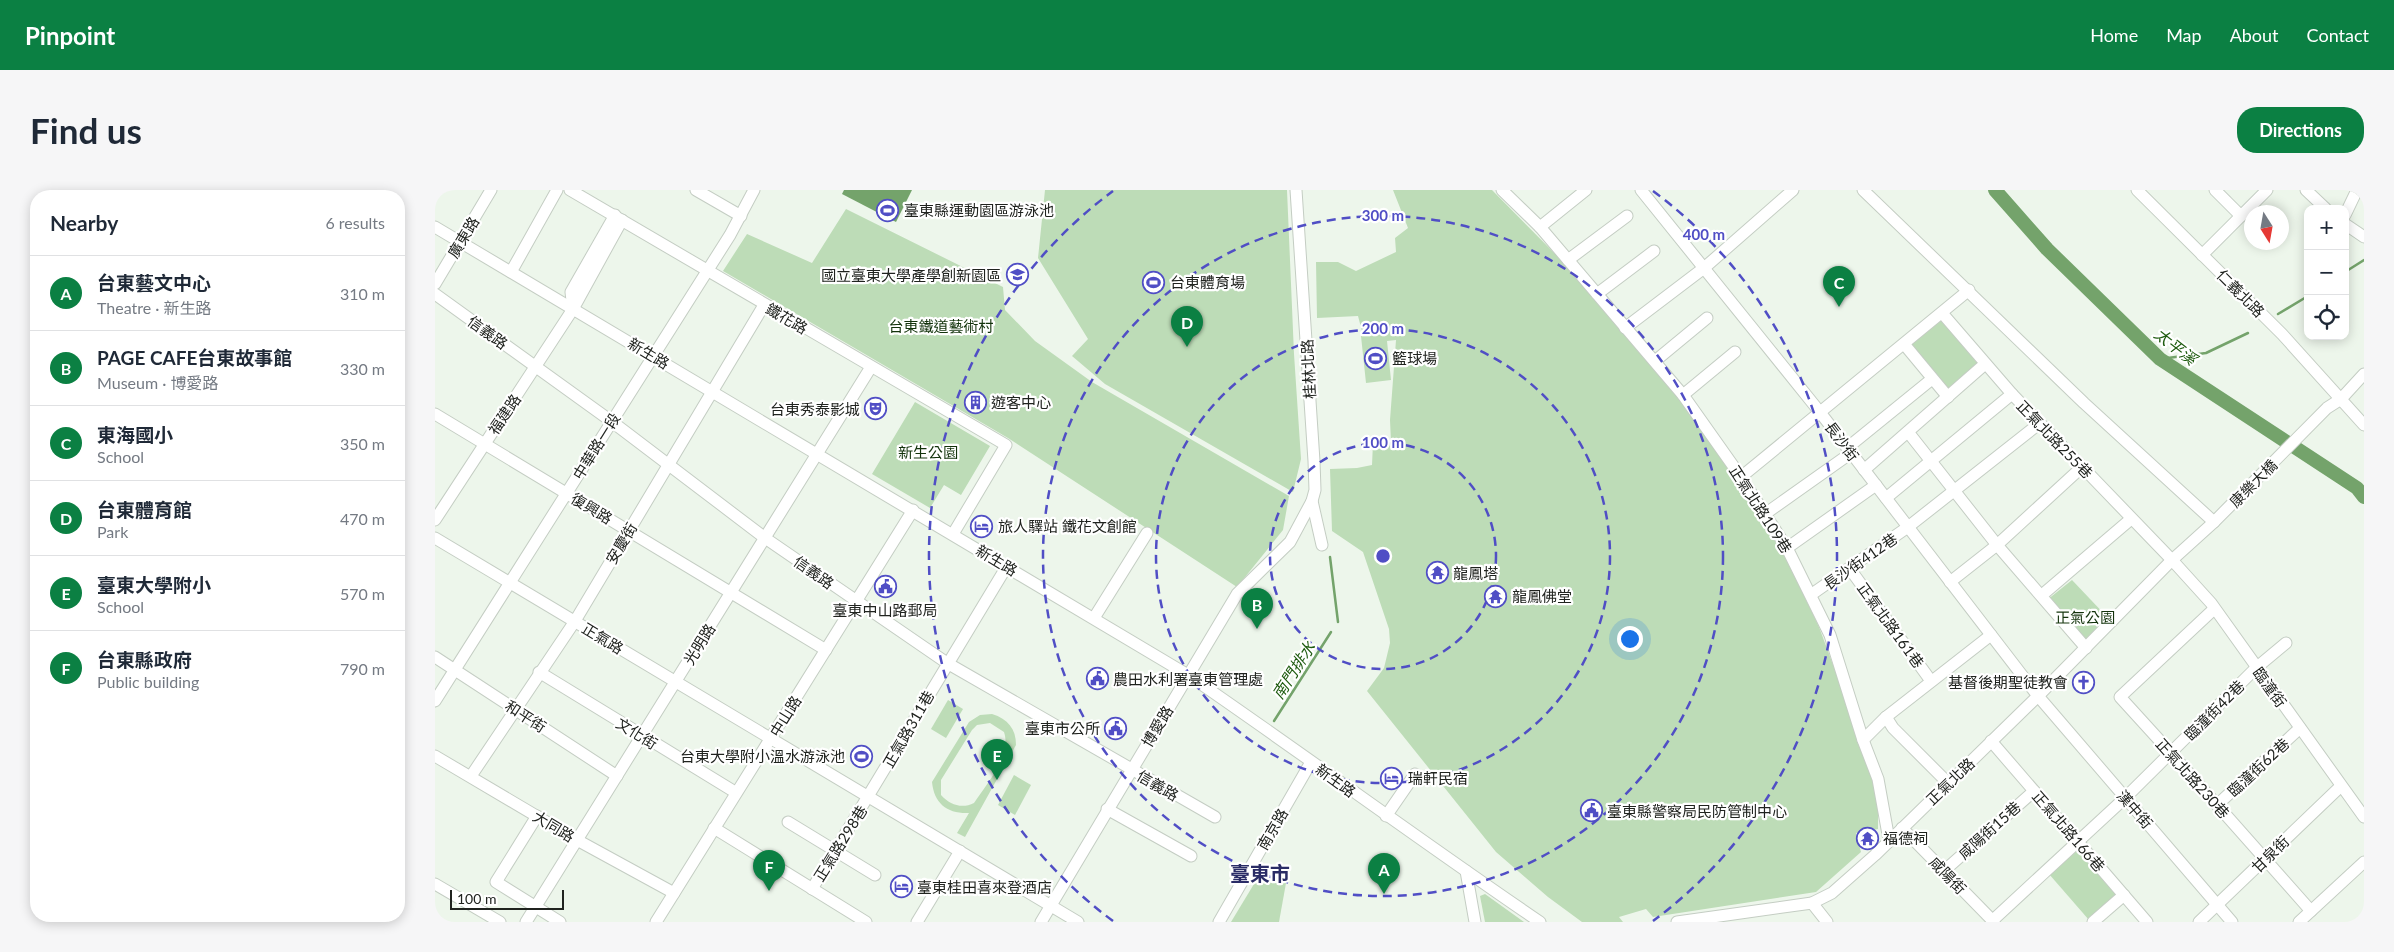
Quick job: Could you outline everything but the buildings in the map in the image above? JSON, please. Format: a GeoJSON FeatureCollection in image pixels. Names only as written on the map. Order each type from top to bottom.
{"type":"FeatureCollection","features":[{"type":"Feature","properties":{"kind":"street","name":"廣東路"},"geometry":{"type":"LineString","coordinates":[[435,284],[491,190]]}},
{"type":"Feature","properties":{"kind":"street"},"geometry":{"type":"LineString","coordinates":[[511,272],[557,190]]}},
{"type":"Feature","properties":{"kind":"street","name":"鐵花路"},"geometry":{"type":"LineString","coordinates":[[570,190],[705,271],[1006,445],[953,534]]}},
{"type":"Feature","properties":{"kind":"street"},"geometry":{"type":"LineString","coordinates":[[696,190],[741,216]]}},
{"type":"Feature","properties":{"kind":"street","name":"中華路一段"},"geometry":{"type":"LineString","coordinates":[[435,701],[508,582],[741,216],[754,190]]}},
{"type":"Feature","properties":{"kind":"street","name":"桂林北路"},"geometry":{"type":"LineString","coordinates":[[1290,542],[1313,501],[1315,490],[1296,190]]}},
{"type":"Feature","properties":{"kind":"street"},"geometry":{"type":"LineString","coordinates":[[1540,227],[1586,190]]}},
{"type":"Feature","properties":{"kind":"street","name":"長沙街"},"geometry":{"type":"LineString","coordinates":[[1641,190],[1819,411],[2038,696]]}},
{"type":"Feature","properties":{"kind":"street"},"geometry":{"type":"LineString","coordinates":[[1625,328],[1704,268],[1793,190]]}},
{"type":"Feature","properties":{"kind":"street"},"geometry":{"type":"LineString","coordinates":[[1863,190],[1969,290],[2084,403],[2214,522]]}},
{"type":"Feature","properties":{"kind":"street","name":"仁義北路"},"geometry":{"type":"LineString","coordinates":[[2137,190],[2283,334],[2364,425]]}},
{"type":"Feature","properties":{"kind":"street"},"geometry":{"type":"LineString","coordinates":[[2215,190],[2241,216]]}},
{"type":"Feature","properties":{"kind":"street"},"geometry":{"type":"LineString","coordinates":[[2202,255],[2267,190]]}},
{"type":"Feature","properties":{"kind":"street"},"geometry":{"type":"LineString","coordinates":[[2307,190],[2322,205]]}},
{"type":"Feature","properties":{"kind":"street"},"geometry":{"type":"LineString","coordinates":[[2349,207],[2357,190]]}},
{"type":"Feature","properties":{"kind":"street","name":"正氣北路109巷"},"geometry":{"type":"LineString","coordinates":[[1505,191],[1540,227],[1683,395],[1741,476],[1787,548],[1812,594],[1830,635],[1863,740],[1878,779],[1889,840]]}},
{"type":"Feature","properties":{"kind":"street"},"geometry":{"type":"LineString","coordinates":[[1568,260],[1627,216]]}},
{"type":"Feature","properties":{"kind":"street","name":"福建路"},"geometry":{"type":"LineString","coordinates":[[435,520],[573,308],[571,292],[619,218]]}},
{"type":"Feature","properties":{"kind":"street","name":"新生路"},"geometry":{"type":"LineString","coordinates":[[435,227],[1188,675],[1386,816],[1540,922]]}},
{"type":"Feature","properties":{"kind":"street"},"geometry":{"type":"LineString","coordinates":[[2349,227],[2364,237]]}},
{"type":"Feature","properties":{"kind":"street"},"geometry":{"type":"LineString","coordinates":[[1597,294],[1654,251]]}},
{"type":"Feature","properties":{"kind":"street"},"geometry":{"type":"LineString","coordinates":[[1741,476],[1969,290]]}},
{"type":"Feature","properties":{"kind":"street","name":"信義路"},"geometry":{"type":"LineString","coordinates":[[435,294],[611,421],[765,538],[947,663],[1215,817]]}},
{"type":"Feature","properties":{"kind":"street","name":"安慶街"},"geometry":{"type":"LineString","coordinates":[[471,776],[575,621],[765,305]]}},
{"type":"Feature","properties":{"kind":"street","name":"正氣北路255巷"},"geometry":{"type":"LineString","coordinates":[[1942,313],[2012,394],[2131,519],[2175,558]]}},
{"type":"Feature","properties":{"kind":"street"},"geometry":{"type":"LineString","coordinates":[[1655,361],[1707,318]]}},
{"type":"Feature","properties":{"kind":"street"},"geometry":{"type":"LineString","coordinates":[[1904,344],[1947,397]]}},
{"type":"Feature","properties":{"kind":"street"},"geometry":{"type":"LineString","coordinates":[[1683,395],[1735,352]]}},
{"type":"Feature","properties":{"kind":"street"},"geometry":{"type":"LineString","coordinates":[[1864,470],[1985,364]]}},
{"type":"Feature","properties":{"kind":"street","name":"光明路"},"geometry":{"type":"LineString","coordinates":[[526,922],[871,367]]}},
{"type":"Feature","properties":{"kind":"street"},"geometry":{"type":"LineString","coordinates":[[2341,399],[2364,374]]}},
{"type":"Feature","properties":{"kind":"street"},"geometry":{"type":"LineString","coordinates":[[1765,514],[1849,451],[1892,411],[1932,379]]}},
{"type":"Feature","properties":{"kind":"street"},"geometry":{"type":"LineString","coordinates":[[1886,498],[2012,394]]}},
{"type":"Feature","properties":{"kind":"street","name":"康樂大橋"},"geometry":{"type":"LineString","coordinates":[[2175,558],[2214,522],[2327,408],[2341,399]]}},
{"type":"Feature","properties":{"kind":"street","name":"復興路"},"geometry":{"type":"LineString","coordinates":[[435,414],[730,594],[826,650]]}},
{"type":"Feature","properties":{"kind":"street","name":"長沙街412巷"},"geometry":{"type":"LineString","coordinates":[[1812,594],[1908,527],[2040,423]]}},
{"type":"Feature","properties":{"kind":"street"},"geometry":{"type":"LineString","coordinates":[[1908,432],[1953,491],[2086,648]]}},
{"type":"Feature","properties":{"kind":"street"},"geometry":{"type":"LineString","coordinates":[[1951,582],[1997,544],[2082,467]]}},
{"type":"Feature","properties":{"kind":"street"},"geometry":{"type":"LineString","coordinates":[[1787,548],[1876,485]]}},
{"type":"Feature","properties":{"kind":"street"},"geometry":{"type":"LineString","coordinates":[[1313,501],[1322,545]]}},
{"type":"Feature","properties":{"kind":"street","name":"中山路"},"geometry":{"type":"LineString","coordinates":[[656,922],[735,792],[913,510]]}},
{"type":"Feature","properties":{"kind":"street"},"geometry":{"type":"LineString","coordinates":[[2042,596],[2131,519]]}},
{"type":"Feature","properties":{"kind":"street"},"geometry":{"type":"LineString","coordinates":[[1094,618],[1147,533]]}},
{"type":"Feature","properties":{"kind":"street","name":"正氣路"},"geometry":{"type":"LineString","coordinates":[[435,538],[1051,905]]}},
{"type":"Feature","properties":{"kind":"street","name":"博愛路"},"geometry":{"type":"LineString","coordinates":[[1041,922],[1237,594],[1290,542]]}},
{"type":"Feature","properties":{"kind":"street","name":"臨潼街"},"geometry":{"type":"LineString","coordinates":[[2175,558],[2364,817]]}},
{"type":"Feature","properties":{"kind":"street","name":"正氣北路"},"geometry":{"type":"LineString","coordinates":[[1677,922],[1812,903],[1832,893],[2038,696],[2175,558]]}},
{"type":"Feature","properties":{"kind":"street","name":"正氣路311巷"},"geometry":{"type":"LineString","coordinates":[[869,796],[947,663],[1007,566]]}},
{"type":"Feature","properties":{"kind":"street","name":"正氣北路161巷"},"geometry":{"type":"LineString","coordinates":[[1850,569],[1931,681]]}},
{"type":"Feature","properties":{"kind":"street","name":"正氣北路230巷"},"geometry":{"type":"LineString","coordinates":[[2214,609],[2120,697],[2311,912]]}},
{"type":"Feature","properties":{"kind":"street"},"geometry":{"type":"LineString","coordinates":[[1863,740],[1886,717],[1991,635]]}},
{"type":"Feature","properties":{"kind":"street","name":"臨潼街42巷"},"geometry":{"type":"LineString","coordinates":[[1993,921],[2125,798],[2256,668],[2286,643]]}},
{"type":"Feature","properties":{"kind":"street","name":"和平街"},"geometry":{"type":"LineString","coordinates":[[435,657],[617,776]]}},
{"type":"Feature","properties":{"kind":"street","name":"文化街"},"geometry":{"type":"LineString","coordinates":[[539,672],[735,792]]}},
{"type":"Feature","properties":{"kind":"street","name":"漢中街"},"geometry":{"type":"LineString","coordinates":[[2038,696],[2232,922]]}},
{"type":"Feature","properties":{"kind":"street"},"geometry":{"type":"LineString","coordinates":[[1886,717],[1893,728],[1948,783]]}},
{"type":"Feature","properties":{"kind":"street","name":"臨潼街62巷"},"geometry":{"type":"LineString","coordinates":[[2217,805],[2300,728]]}},
{"type":"Feature","properties":{"kind":"street","name":"正氣北路166巷"},"geometry":{"type":"LineString","coordinates":[[1991,741],[2147,922]]}},
{"type":"Feature","properties":{"kind":"street","name":"大同路"},"geometry":{"type":"LineString","coordinates":[[435,756],[577,840],[673,893]]}},
{"type":"Feature","properties":{"kind":"street","name":"南京路"},"geometry":{"type":"LineString","coordinates":[[1219,922],[1311,762]]}},
{"type":"Feature","properties":{"kind":"street"},"geometry":{"type":"LineString","coordinates":[[1386,816],[1415,774]]}},
{"type":"Feature","properties":{"kind":"street","name":"甘泉街"},"geometry":{"type":"LineString","coordinates":[[2199,922],[2341,786]]}},
{"type":"Feature","properties":{"kind":"street","name":"咸陽街15巷"},"geometry":{"type":"LineString","coordinates":[[1945,870],[2034,791]]}},
{"type":"Feature","properties":{"kind":"street","name":"正氣路298巷"},"geometry":{"type":"LineString","coordinates":[[812,889],[869,796]]}},
{"type":"Feature","properties":{"kind":"street"},"geometry":{"type":"LineString","coordinates":[[1107,809],[1191,856]]}},
{"type":"Feature","properties":{"kind":"street"},"geometry":{"type":"LineString","coordinates":[[537,816],[496,882],[560,922]]}},
{"type":"Feature","properties":{"kind":"street"},"geometry":{"type":"LineString","coordinates":[[789,822],[875,875]]}},
{"type":"Feature","properties":{"kind":"street"},"geometry":{"type":"LineString","coordinates":[[714,828],[866,922]]}},
{"type":"Feature","properties":{"kind":"street","name":"咸陽街"},"geometry":{"type":"LineString","coordinates":[[1902,828],[1993,921]]}},
{"type":"Feature","properties":{"kind":"street"},"geometry":{"type":"LineString","coordinates":[[917,922],[960,850]]}},
{"type":"Feature","properties":{"kind":"street"},"geometry":{"type":"LineString","coordinates":[[2299,922],[2364,862]]}},
{"type":"Feature","properties":{"kind":"street"},"geometry":{"type":"LineString","coordinates":[[1466,871],[1475,922]]}},
{"type":"Feature","properties":{"kind":"street"},"geometry":{"type":"LineString","coordinates":[[436,886],[500,922]]}},
{"type":"Feature","properties":{"kind":"street"},"geometry":{"type":"LineString","coordinates":[[2093,922],[2124,895]]}},
{"type":"Feature","properties":{"kind":"street"},"geometry":{"type":"LineString","coordinates":[[1812,903],[1827,922]]}},
{"type":"Feature","properties":{"kind":"street"},"geometry":{"type":"LineString","coordinates":[[1051,905],[1078,922]]}},
{"type":"Feature","properties":{"kind":"green space"},"geometry":{"type":"Polygon","coordinates":[[[1045,190],[1287,190],[1294,354],[1301,459],[1293,492],[1105,384],[1072,356],[1088,339],[1038,258],[1045,190]]]}},
{"type":"Feature","properties":{"kind":"green space"},"geometry":{"type":"Polygon","coordinates":[[[1393,190],[1492,190],[1572,271],[1683,402],[1782,549],[1819,627],[1852,716],[1878,797],[1878,829],[1856,833],[1861,852],[1816,892],[1653,917],[1646,909],[1619,917],[1623,922],[1582,922],[1548,897],[1496,852],[1367,691],[1384,668],[1390,643],[1389,629],[1363,552],[1332,531],[1330,469],[1357,468],[1372,465],[1373,443],[1391,442],[1390,420],[1396,340],[1387,341],[1391,380],[1366,383],[1361,336],[1363,335],[1358,316],[1317,318],[1316,262],[1338,262],[1356,271],[1396,252],[1395,238],[1408,228],[1393,190]]]}},
{"type":"Feature","properties":{"kind":"green space","name":"台東鐵道藝術村"},"geometry":{"type":"Polygon","coordinates":[[[846,209],[1003,287],[1005,310],[1035,341],[1092,382],[1289,496],[1283,530],[1237,587],[1008,438],[723,271],[747,234],[812,263],[846,209]]]}},
{"type":"Feature","properties":{"kind":"green space"},"geometry":{"type":"Polygon","coordinates":[[[1942,319],[1980,365],[1946,392],[1909,346],[1942,319]]]}},
{"type":"Feature","properties":{"kind":"green space","name":"新生公園"},"geometry":{"type":"Polygon","coordinates":[[[915,402],[990,446],[961,495],[944,485],[930,508],[872,474],[915,402]]]}},
{"type":"Feature","properties":{"kind":"green space","name":"正氣公園"},"geometry":{"type":"Polygon","coordinates":[[[2072,580],[2109,619],[2084,641],[2047,600],[2072,580]]]}},
{"type":"Feature","properties":{"kind":"green space"},"geometry":{"type":"Polygon","coordinates":[[[948,700],[963,709],[946,738],[931,729],[948,700]]]}},
{"type":"Feature","properties":{"kind":"green space"},"geometry":{"type":"Polygon","coordinates":[[[992,714],[1007,722],[1015,734],[1016,745],[965,837],[957,833],[969,813],[955,812],[943,806],[933,790],[932,782],[969,722],[980,715],[992,714]],[[990,723],[977,725],[972,730],[941,780],[941,795],[956,805],[965,806],[974,803],[1001,760],[1006,741],[1004,732],[990,723]]]}},
{"type":"Feature","properties":{"kind":"green space"},"geometry":{"type":"Polygon","coordinates":[[[1014,775],[1031,785],[1015,815],[998,805],[1014,775]]]}},
{"type":"Feature","properties":{"kind":"green space"},"geometry":{"type":"Polygon","coordinates":[[[2078,849],[2118,894],[2089,920],[2049,874],[2078,849]]]}},
{"type":"Feature","properties":{"kind":"green space"},"geometry":{"type":"Polygon","coordinates":[[[1257,879],[1286,883],[1279,922],[1231,922],[1257,879]]]}},
{"type":"Feature","properties":{"kind":"green space"},"geometry":{"type":"Polygon","coordinates":[[[1485,894],[1524,922],[1485,922],[1480,896],[1485,894]]]}},
{"type":"Feature","properties":{"kind":"shaded area","name":"臺東縣運動園區游泳池"},"geometry":{"type":"Polygon","coordinates":[[[844,190],[912,190],[896,222],[842,194],[844,190]]]}},
{"type":"Feature","properties":{"kind":"waterway","name":"太平溪"},"geometry":{"type":"LineString","coordinates":[[1995,190],[2047,249],[2160,359],[2357,488],[2364,497]]}},
{"type":"Feature","properties":{"kind":"waterway"},"geometry":{"type":"LineString","coordinates":[[2349,269],[2364,260]]}},
{"type":"Feature","properties":{"kind":"waterway"},"geometry":{"type":"LineString","coordinates":[[2278,314],[2304,298]]}},
{"type":"Feature","properties":{"kind":"waterway"},"geometry":{"type":"LineString","coordinates":[[2160,359],[2206,353],[2248,333]]}},
{"type":"Feature","properties":{"kind":"waterway","name":"南門排水"},"geometry":{"type":"LineString","coordinates":[[1330,557],[1338,622]]}},
{"type":"Feature","properties":{"kind":"waterway","name":"南門排水"},"geometry":{"type":"LineString","coordinates":[[1274,721],[1331,632]]}},
{"type":"Feature","properties":{"kind":"place","name":"臺東縣運動園區游泳池"},"geometry":{"type":"Point","coordinates":[888,210]}},
{"type":"Feature","properties":{"kind":"place","name":"國立臺東大學產學創新園區"},"geometry":{"type":"Point","coordinates":[1017,275]}},
{"type":"Feature","properties":{"kind":"place","name":"台東體育場"},"geometry":{"type":"Point","coordinates":[1154,282]}},
{"type":"Feature","properties":{"kind":"place","name":"東海國小"},"geometry":{"type":"Point","coordinates":[1839,307]}},
{"type":"Feature","properties":{"kind":"place","name":"台東體育館"},"geometry":{"type":"Point","coordinates":[1187,347]}},
{"type":"Feature","properties":{"kind":"place","name":"籃球場"},"geometry":{"type":"Point","coordinates":[1376,358]}},
{"type":"Feature","properties":{"kind":"place","name":"遊客中心"},"geometry":{"type":"Point","coordinates":[975,402]}},
{"type":"Feature","properties":{"kind":"place","name":"台東秀泰影城"},"geometry":{"type":"Point","coordinates":[876,409]}},
{"type":"Feature","properties":{"kind":"place","name":"旅人驛站 鐵花文創館"},"geometry":{"type":"Point","coordinates":[982,526]}},
{"type":"Feature","properties":{"kind":"place","name":"龍鳳塔"},"geometry":{"type":"Point","coordinates":[1437,573]}},
{"type":"Feature","properties":{"kind":"place","name":"臺東中山路郵局"},"geometry":{"type":"Point","coordinates":[885,587]}},
{"type":"Feature","properties":{"kind":"place","name":"龍鳳佛堂"},"geometry":{"type":"Point","coordinates":[1496,596]}},
{"type":"Feature","properties":{"kind":"place","name":"PAGE CAFE台東故事館"},"geometry":{"type":"Point","coordinates":[1257,629]}},
{"type":"Feature","properties":{"kind":"place","name":"農田水利署臺東管理處"},"geometry":{"type":"Point","coordinates":[1097,679]}},
{"type":"Feature","properties":{"kind":"place","name":"基督後期聖徒教會"},"geometry":{"type":"Point","coordinates":[2084,682]}},
{"type":"Feature","properties":{"kind":"place","name":"臺東市公所"},"geometry":{"type":"Point","coordinates":[1116,728]}},
{"type":"Feature","properties":{"kind":"place","name":"台東大學附小溫水游泳池"},"geometry":{"type":"Point","coordinates":[861,756]}},
{"type":"Feature","properties":{"kind":"place","name":"瑞軒民宿"},"geometry":{"type":"Point","coordinates":[1392,778]}},
{"type":"Feature","properties":{"kind":"place","name":"臺東大學附小"},"geometry":{"type":"Point","coordinates":[997,780]}},
{"type":"Feature","properties":{"kind":"place","name":"臺東縣警察局民防管制中心"},"geometry":{"type":"Point","coordinates":[1591,811]}},
{"type":"Feature","properties":{"kind":"place","name":"福德祠"},"geometry":{"type":"Point","coordinates":[1867,838]}},
{"type":"Feature","properties":{"kind":"place","name":"臺東桂田喜來登酒店"},"geometry":{"type":"Point","coordinates":[901,887]}},
{"type":"Feature","properties":{"kind":"place","name":"台東縣政府"},"geometry":{"type":"Point","coordinates":[769,891]}},
{"type":"Feature","properties":{"kind":"place","name":"台東藝文中心"},"geometry":{"type":"Point","coordinates":[1384,894]}},
{"type":"Feature","properties":{"kind":"district","name":"臺東市"},"geometry":{"type":"Point","coordinates":[1260,873]}}]}
